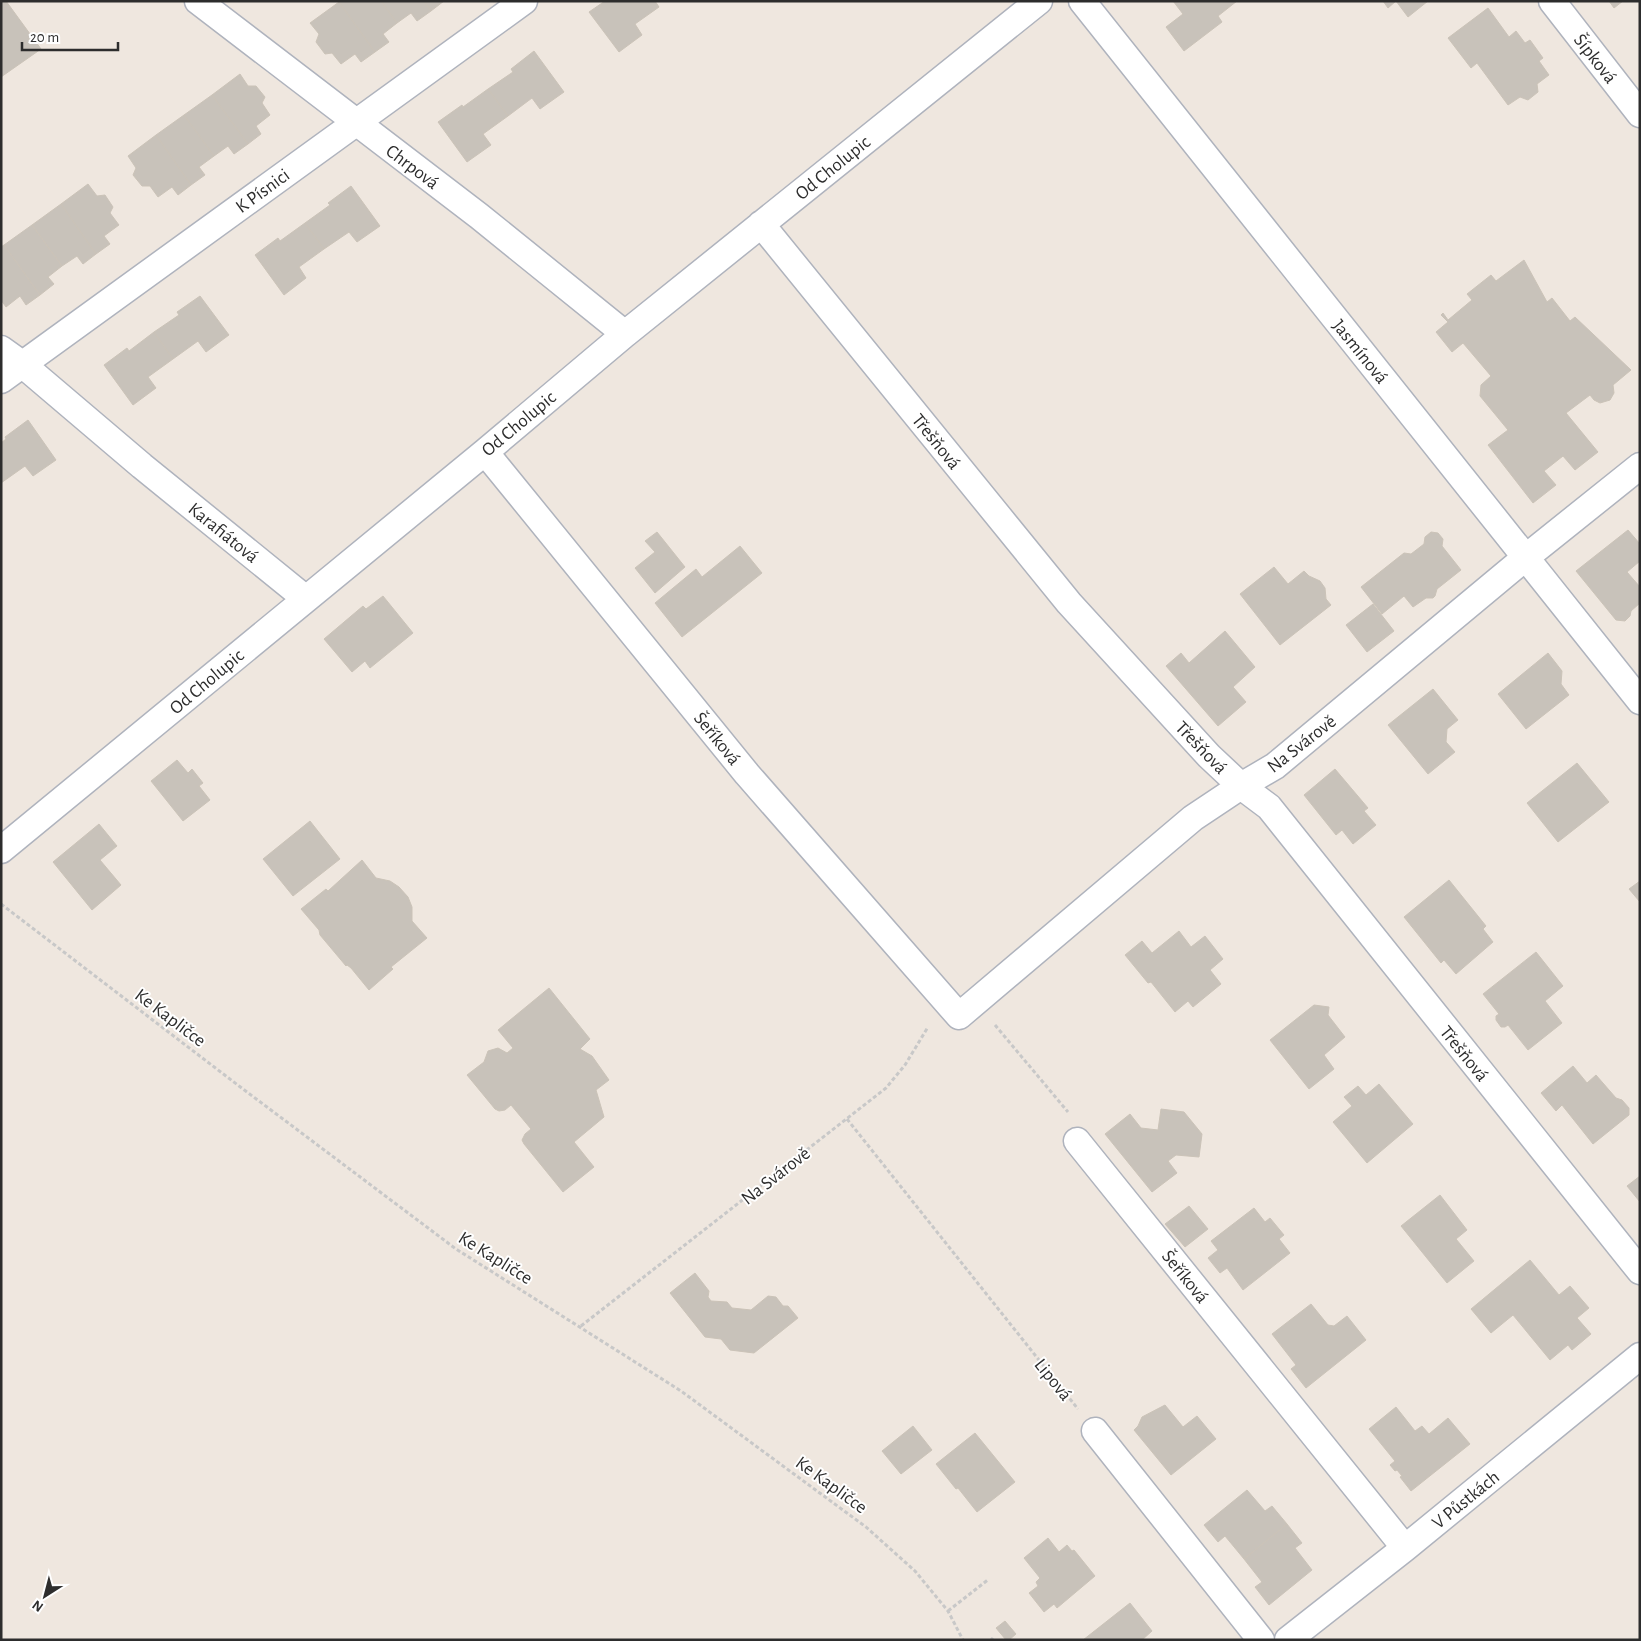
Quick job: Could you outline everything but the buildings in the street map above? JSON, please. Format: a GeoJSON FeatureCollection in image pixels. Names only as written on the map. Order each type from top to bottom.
{"type":"FeatureCollection","features":[{"type":"Feature","properties":{"kind":"street","name":"Chrpová"},"geometry":{"type":"LineString","coordinates":[[198,1],[479,216],[625,334]]}},
{"type":"Feature","properties":{"kind":"street","name":"K Písnici"},"geometry":{"type":"LineString","coordinates":[[1,380],[524,1]]}},
{"type":"Feature","properties":{"kind":"street","name":"Od Cholupic"},"geometry":{"type":"LineString","coordinates":[[1,850],[485,452],[625,334],[1039,1]]}},
{"type":"Feature","properties":{"kind":"street","name":"Jasmínová"},"geometry":{"type":"LineString","coordinates":[[1082,1],[1640,701]]}},
{"type":"Feature","properties":{"kind":"street","name":"Šípková"},"geometry":{"type":"LineString","coordinates":[[1552,1],[1640,114]]}},
{"type":"Feature","properties":{"kind":"street","name":"Třešňová"},"geometry":{"type":"LineString","coordinates":[[761,224],[1069,603],[1209,756],[1241,786],[1269,807],[1640,1271]]}},
{"type":"Feature","properties":{"kind":"street","name":"Karafiátová"},"geometry":{"type":"LineString","coordinates":[[1,349],[22,364],[142,466],[306,599]]}},
{"type":"Feature","properties":{"kind":"street","name":"Šeříková"},"geometry":{"type":"LineString","coordinates":[[485,452],[747,774],[962,1008]]}},
{"type":"Feature","properties":{"kind":"street","name":"Na Svárově"},"geometry":{"type":"LineString","coordinates":[[962,1008],[1193,818],[1274,766],[1525,558],[1640,466]]}},
{"type":"Feature","properties":{"kind":"street","name":"Šeříková"},"geometry":{"type":"LineString","coordinates":[[1077,1140],[1404,1548]]}},
{"type":"Feature","properties":{"kind":"street","name":"V Půstkách"},"geometry":{"type":"LineString","coordinates":[[1288,1640],[1640,1356]]}},
{"type":"Feature","properties":{"kind":"street"},"geometry":{"type":"LineString","coordinates":[[1095,1431],[1260,1640]]}},
{"type":"Feature","properties":{"kind":"path","name":"Ke Kapličce"},"geometry":{"type":"LineString","coordinates":[[1,904],[456,1249],[581,1326],[681,1391],[866,1527],[915,1571],[948,1611],[963,1640]]}},
{"type":"Feature","properties":{"kind":"path","name":"Na Svárově"},"geometry":{"type":"LineString","coordinates":[[581,1326],[886,1088],[905,1065],[926,1029],[962,1008]]}},
{"type":"Feature","properties":{"kind":"path"},"geometry":{"type":"LineString","coordinates":[[962,1008],[1074,1120],[1077,1140]]}},
{"type":"Feature","properties":{"kind":"path","name":"Lipová"},"geometry":{"type":"LineString","coordinates":[[847,1120],[1095,1431]]}},
{"type":"Feature","properties":{"kind":"path"},"geometry":{"type":"LineString","coordinates":[[948,1611],[989,1579]]}}]}
